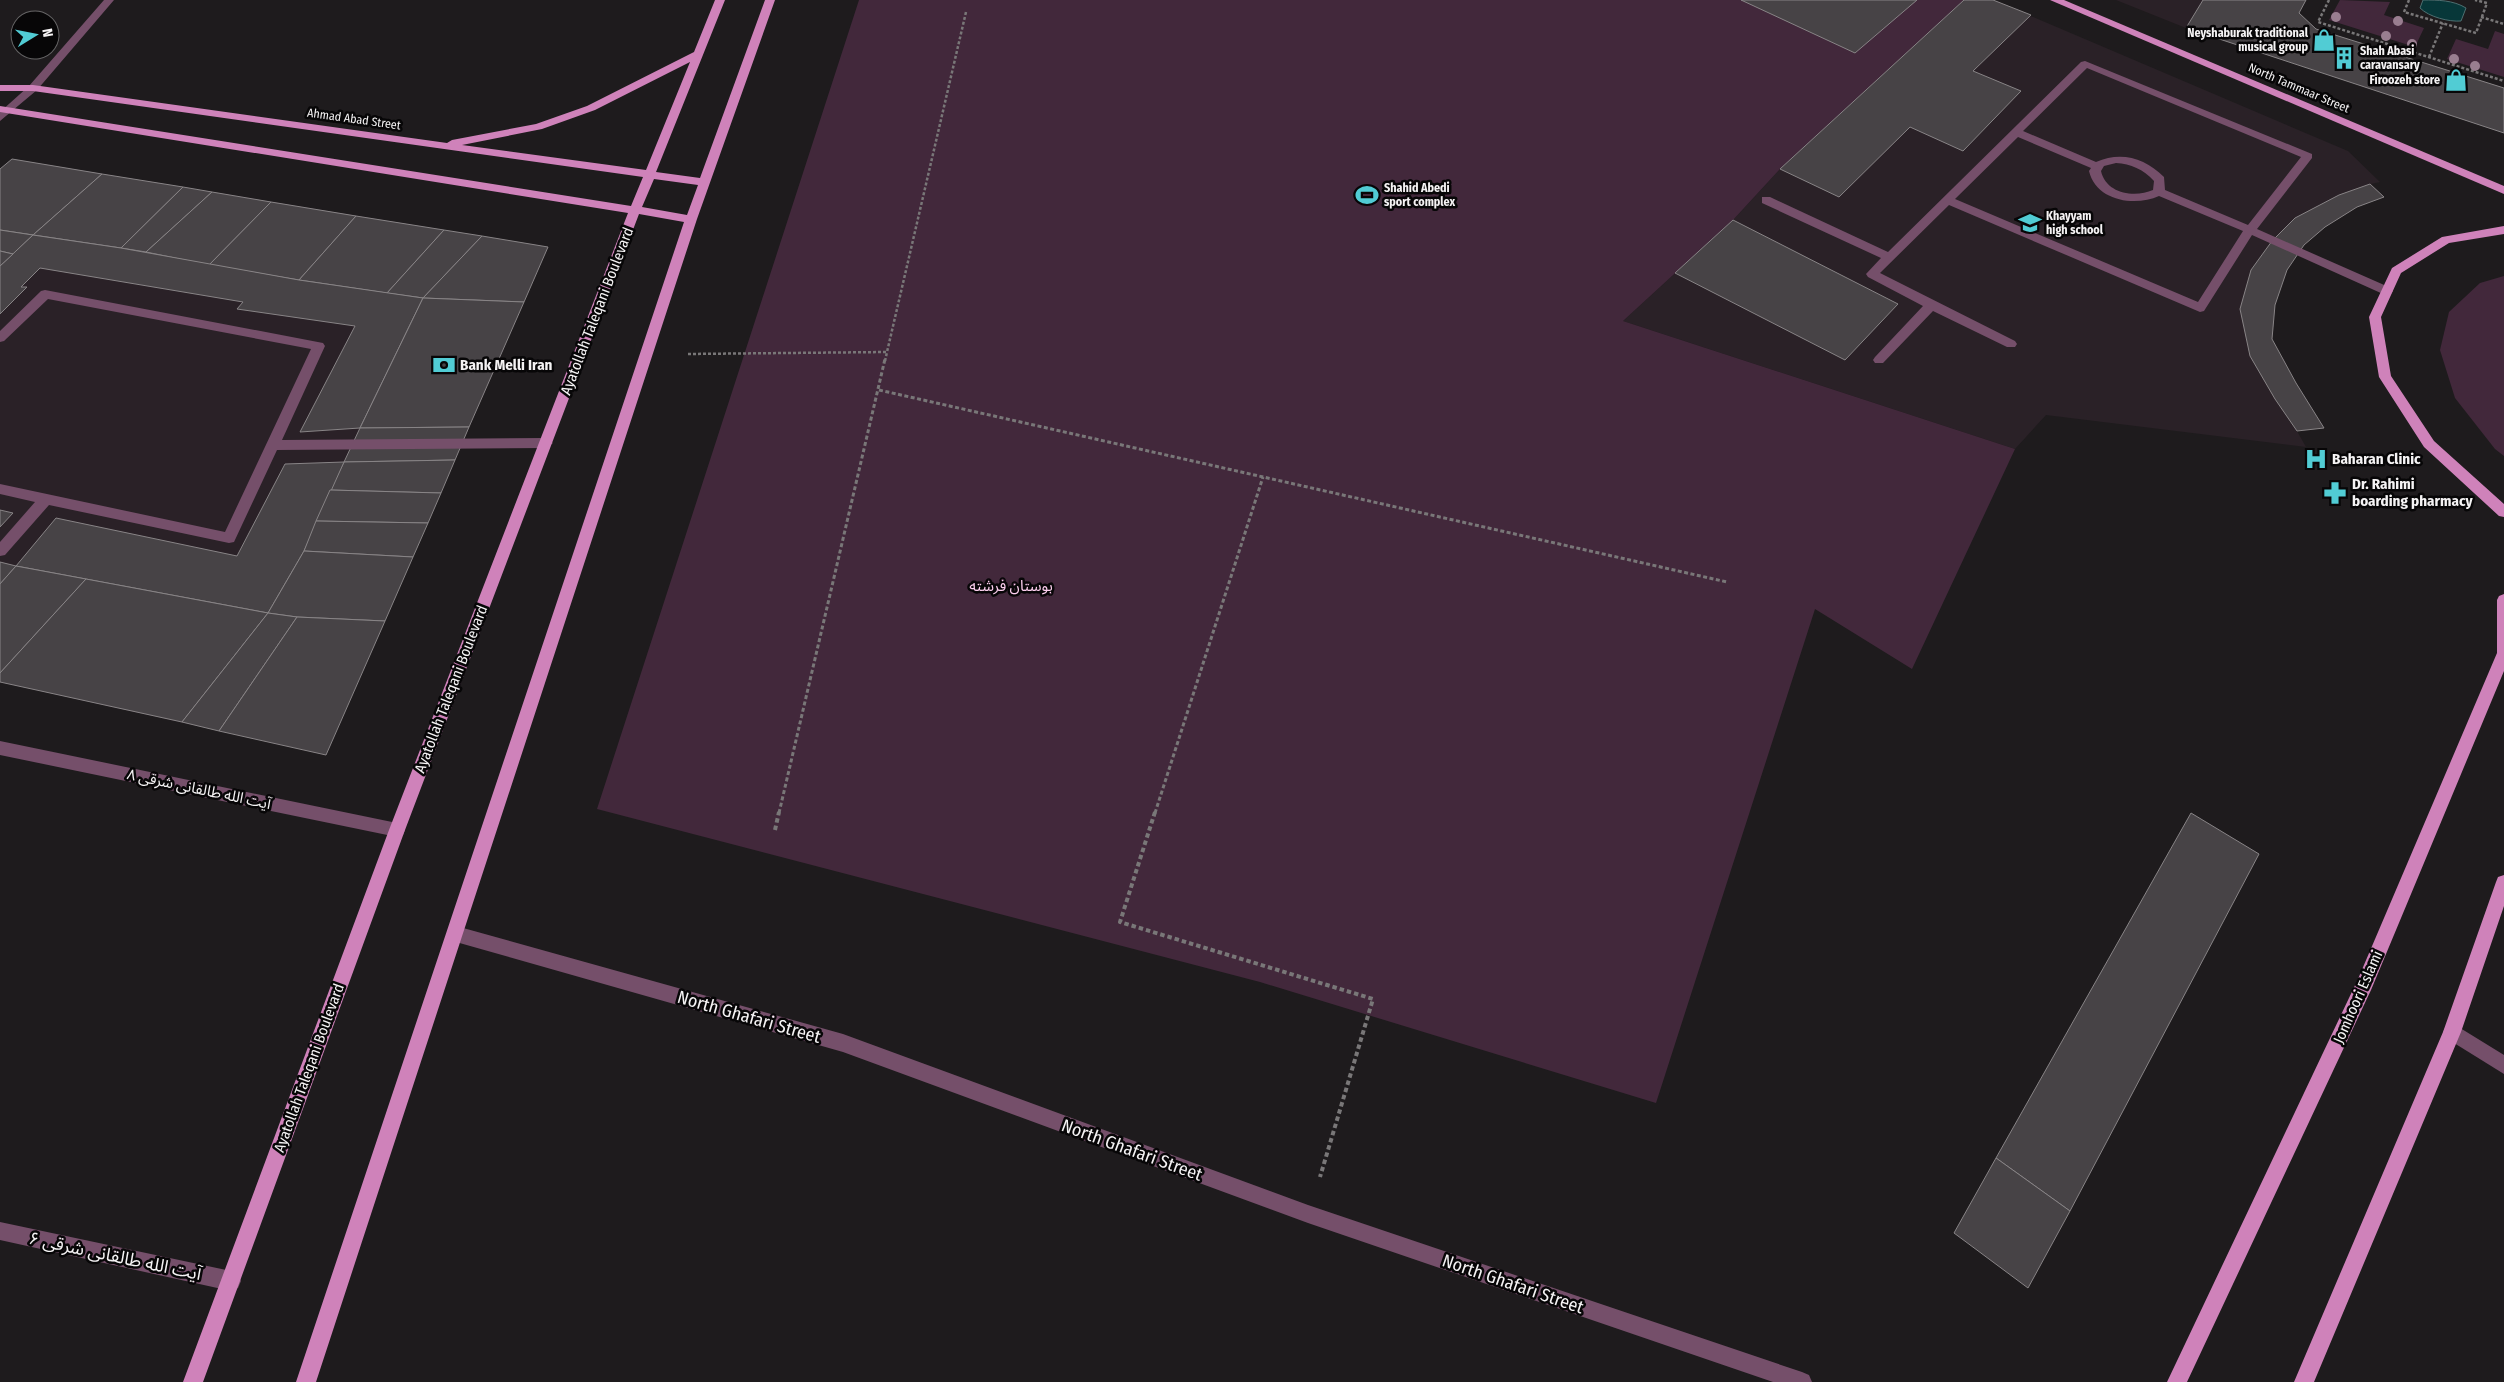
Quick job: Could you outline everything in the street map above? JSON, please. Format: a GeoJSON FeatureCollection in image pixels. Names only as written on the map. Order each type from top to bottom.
{"type":"FeatureCollection","features":[{"type":"Feature","properties":{"kind":"main road","name":"Ayatollah Taleqani Boulevard"},"geometry":{"type":"LineString","coordinates":[[193,1382],[397,830],[636,208],[720,0]]}},
{"type":"Feature","properties":{"kind":"main road"},"geometry":{"type":"LineString","coordinates":[[306,1382],[456,934],[691,219],[770,0]]}},
{"type":"Feature","properties":{"kind":"main road","name":"North Tammaar Street"},"geometry":{"type":"LineString","coordinates":[[2055,0],[2504,190]]}},
{"type":"Feature","properties":{"kind":"main road"},"geometry":{"type":"LineString","coordinates":[[439,145],[538,127],[582,112],[700,53]]}},
{"type":"Feature","properties":{"kind":"main road","name":"Ahmad Abad Street"},"geometry":{"type":"LineString","coordinates":[[0,88],[33,88],[651,173],[704,182]]}},
{"type":"Feature","properties":{"kind":"main road"},"geometry":{"type":"LineString","coordinates":[[3,113],[636,208],[691,219]]}},
{"type":"Feature","properties":{"kind":"main road"},"geometry":{"type":"LineString","coordinates":[[2504,230],[2446,240],[2396,271],[2375,318],[2385,377],[2429,444],[2504,512]]}},
{"type":"Feature","properties":{"kind":"main road","name":"Jomhoori Eslami"},"geometry":{"type":"LineString","coordinates":[[2177,1382],[2365,984],[2504,654],[2504,600]]}},
{"type":"Feature","properties":{"kind":"main road"},"geometry":{"type":"LineString","coordinates":[[2304,1382],[2452,1032],[2504,882]]}},
{"type":"Feature","properties":{"kind":"street"},"geometry":{"type":"LineString","coordinates":[[3,113],[33,88],[109,0]]}},
{"type":"Feature","properties":{"kind":"street"},"geometry":{"type":"LineString","coordinates":[[1947,200],[2200,308],[2249,231],[2308,156],[2085,64],[1889,257],[1872,274],[2011,344]]}},
{"type":"Feature","properties":{"kind":"street"},"geometry":{"type":"LineString","coordinates":[[2016,132],[2096,166]]}},
{"type":"Feature","properties":{"kind":"street"},"geometry":{"type":"LineString","coordinates":[[2159,192],[2160,180],[2146,167],[2136,162],[2114,159],[2105,160],[2096,166],[2093,175],[2096,181],[2112,193],[2123,197],[2145,199],[2159,192],[2312,256],[2387,291]]}},
{"type":"Feature","properties":{"kind":"street"},"geometry":{"type":"LineString","coordinates":[[1766,200],[1889,257]]}},
{"type":"Feature","properties":{"kind":"street"},"geometry":{"type":"LineString","coordinates":[[0,338],[45,294],[319,346],[229,538],[0,489]]}},
{"type":"Feature","properties":{"kind":"street"},"geometry":{"type":"LineString","coordinates":[[1879,360],[1931,305]]}},
{"type":"Feature","properties":{"kind":"street"},"geometry":{"type":"LineString","coordinates":[[273,445],[546,443]]}},
{"type":"Feature","properties":{"kind":"street"},"geometry":{"type":"LineString","coordinates":[[0,551],[46,499]]}},
{"type":"Feature","properties":{"kind":"street","name":"آیت الله طالقانی شرقی ۸"},"geometry":{"type":"LineString","coordinates":[[0,748],[397,830]]}},
{"type":"Feature","properties":{"kind":"street","name":"North Ghafari Street"},"geometry":{"type":"LineString","coordinates":[[456,934],[843,1043],[1308,1214],[1802,1382]]}},
{"type":"Feature","properties":{"kind":"street"},"geometry":{"type":"LineString","coordinates":[[2452,1032],[2504,1065]]}},
{"type":"Feature","properties":{"kind":"street","name":"آیت الله طالقانی شرقی ۶"},"geometry":{"type":"LineString","coordinates":[[0,1231],[231,1281]]}},
{"type":"Feature","properties":{"kind":"path"},"geometry":{"type":"LineString","coordinates":[[2330,0],[2318,22],[2504,81]]}},
{"type":"Feature","properties":{"kind":"path"},"geometry":{"type":"LineString","coordinates":[[2409,0],[2404,12],[2476,33],[2487,4],[2475,0]]}},
{"type":"Feature","properties":{"kind":"path"},"geometry":{"type":"LineString","coordinates":[[776,830],[966,12]]}},
{"type":"Feature","properties":{"kind":"path"},"geometry":{"type":"LineString","coordinates":[[2481,17],[2504,24]]}},
{"type":"Feature","properties":{"kind":"path"},"geometry":{"type":"LineString","coordinates":[[2429,57],[2443,24]]}},
{"type":"Feature","properties":{"kind":"path"},"geometry":{"type":"LineString","coordinates":[[688,354],[887,352]]}},
{"type":"Feature","properties":{"kind":"path"},"geometry":{"type":"LineString","coordinates":[[879,390],[1727,582]]}},
{"type":"Feature","properties":{"kind":"path"},"geometry":{"type":"LineString","coordinates":[[1263,477],[1120,922],[1374,999],[1308,1214]]}},
{"type":"Feature","properties":{"kind":"shaded area","name":"Khayyam high school"},"geometry":{"type":"Polygon","coordinates":[[[1964,0],[1993,0],[2348,151],[2380,182],[2371,184],[2384,197],[2357,207],[2325,227],[2304,245],[2287,270],[2275,305],[2272,339],[2324,428],[2297,431],[2306,447],[2046,415],[2015,449],[1623,321],[1733,220],[1780,169],[1964,0]]]}},
{"type":"Feature","properties":{"kind":"shaded area"},"geometry":{"type":"Polygon","coordinates":[[[2116,0],[2203,0],[2186,28],[2116,0]]]}},
{"type":"Feature","properties":{"kind":"shaded area"},"geometry":{"type":"Polygon","coordinates":[[[12,159],[548,247],[326,755],[0,682],[0,169],[12,159]]]}},
{"type":"Feature","properties":{"kind":"green space","name":"بوستان فرشته"},"geometry":{"type":"Polygon","coordinates":[[[859,0],[1964,0],[1780,169],[1733,220],[1623,321],[2015,449],[1912,669],[1815,609],[1656,1103],[1260,982],[597,809],[859,0]]]}},
{"type":"Feature","properties":{"kind":"green space"},"geometry":{"type":"Polygon","coordinates":[[[2340,0],[2390,2],[2384,15],[2424,28],[2415,47],[2329,20],[2340,0]]]}},
{"type":"Feature","properties":{"kind":"green space"},"geometry":{"type":"Polygon","coordinates":[[[2495,31],[2504,34],[2504,77],[2447,59],[2456,39],[2488,49],[2495,31]]]}},
{"type":"Feature","properties":{"kind":"green space"},"geometry":{"type":"Polygon","coordinates":[[[2504,276],[2504,456],[2495,449],[2455,398],[2440,350],[2449,312],[2480,283],[2504,276]]]}},
{"type":"Feature","properties":{"kind":"water"},"geometry":{"type":"Polygon","coordinates":[[[2423,0],[2451,2],[2466,8],[2461,21],[2445,20],[2429,14],[2420,8],[2423,0]]]}},
{"type":"Feature","properties":{"kind":"building"},"geometry":{"type":"Polygon","coordinates":[[[1741,0],[1917,0],[1855,53],[1741,0]]]}},
{"type":"Feature","properties":{"kind":"building"},"geometry":{"type":"Polygon","coordinates":[[[1964,0],[1993,0],[2031,15],[1973,71],[2021,91],[1963,151],[1910,127],[1839,197],[1780,169],[1964,0]]]}},
{"type":"Feature","properties":{"kind":"building","name":"Shah Abasi caravansary"},"geometry":{"type":"Polygon","coordinates":[[[2203,0],[2306,0],[2299,13],[2316,29],[2504,88],[2504,133],[2186,28],[2203,0]]]}},
{"type":"Feature","properties":{"kind":"building"},"geometry":{"type":"Polygon","coordinates":[[[12,159],[102,174],[33,235],[0,230],[0,169],[12,159]]]}},
{"type":"Feature","properties":{"kind":"building"},"geometry":{"type":"Polygon","coordinates":[[[102,174],[183,187],[121,248],[33,235],[102,174]]]}},
{"type":"Feature","properties":{"kind":"building"},"geometry":{"type":"Polygon","coordinates":[[[2370,184],[2384,197],[2357,207],[2325,227],[2304,245],[2287,270],[2275,305],[2272,339],[2324,428],[2297,431],[2275,399],[2250,356],[2240,309],[2251,270],[2272,241],[2295,218],[2339,195],[2370,184]]]}},
{"type":"Feature","properties":{"kind":"building"},"geometry":{"type":"Polygon","coordinates":[[[183,187],[212,192],[146,252],[121,248],[183,187]]]}},
{"type":"Feature","properties":{"kind":"building"},"geometry":{"type":"Polygon","coordinates":[[[212,192],[271,202],[209,265],[146,252],[212,192]]]}},
{"type":"Feature","properties":{"kind":"building"},"geometry":{"type":"Polygon","coordinates":[[[271,202],[356,216],[299,280],[209,265],[271,202]]]}},
{"type":"Feature","properties":{"kind":"building"},"geometry":{"type":"Polygon","coordinates":[[[356,216],[444,230],[387,293],[299,280],[356,216]]]}},
{"type":"Feature","properties":{"kind":"building"},"geometry":{"type":"Polygon","coordinates":[[[1733,220],[1898,304],[1845,360],[1675,273],[1733,220]]]}},
{"type":"Feature","properties":{"kind":"building"},"geometry":{"type":"Polygon","coordinates":[[[0,230],[33,235],[13,254],[0,251],[0,230]]]}},
{"type":"Feature","properties":{"kind":"building"},"geometry":{"type":"Polygon","coordinates":[[[444,230],[482,236],[423,298],[387,293],[444,230]]]}},
{"type":"Feature","properties":{"kind":"building"},"geometry":{"type":"Polygon","coordinates":[[[33,235],[121,248],[299,280],[423,298],[360,428],[300,432],[355,326],[237,309],[243,302],[40,268],[21,287],[27,287],[0,314],[0,266],[33,235]]]}},
{"type":"Feature","properties":{"kind":"building"},"geometry":{"type":"Polygon","coordinates":[[[482,236],[548,247],[524,302],[423,298],[482,236]]]}},
{"type":"Feature","properties":{"kind":"building"},"geometry":{"type":"Polygon","coordinates":[[[0,251],[13,254],[0,266],[0,251]]]}},
{"type":"Feature","properties":{"kind":"building","name":"Bank Melli Iran"},"geometry":{"type":"Polygon","coordinates":[[[423,298],[524,302],[469,427],[360,428],[423,298]]]}},
{"type":"Feature","properties":{"kind":"building"},"geometry":{"type":"Polygon","coordinates":[[[469,427],[455,460],[344,462],[360,428],[469,427]]]}},
{"type":"Feature","properties":{"kind":"building"},"geometry":{"type":"Polygon","coordinates":[[[455,460],[441,493],[330,490],[344,462],[455,460]]]}},
{"type":"Feature","properties":{"kind":"building"},"geometry":{"type":"Polygon","coordinates":[[[344,462],[304,551],[268,613],[16,566],[56,518],[237,556],[285,464],[344,462]]]}},
{"type":"Feature","properties":{"kind":"building"},"geometry":{"type":"Polygon","coordinates":[[[330,490],[441,493],[428,523],[316,521],[330,490]]]}},
{"type":"Feature","properties":{"kind":"building"},"geometry":{"type":"Polygon","coordinates":[[[0,510],[13,513],[0,527],[0,510]]]}},
{"type":"Feature","properties":{"kind":"building"},"geometry":{"type":"Polygon","coordinates":[[[316,521],[428,523],[413,557],[304,551],[316,521]]]}},
{"type":"Feature","properties":{"kind":"building"},"geometry":{"type":"Polygon","coordinates":[[[304,551],[413,557],[385,621],[297,617],[268,613],[304,551]]]}},
{"type":"Feature","properties":{"kind":"building"},"geometry":{"type":"Polygon","coordinates":[[[0,562],[16,566],[0,584],[0,562]]]}},
{"type":"Feature","properties":{"kind":"building"},"geometry":{"type":"Polygon","coordinates":[[[16,566],[86,579],[0,673],[0,584],[16,566]]]}},
{"type":"Feature","properties":{"kind":"building"},"geometry":{"type":"Polygon","coordinates":[[[86,579],[268,613],[182,722],[0,682],[0,673],[86,579]]]}},
{"type":"Feature","properties":{"kind":"building"},"geometry":{"type":"Polygon","coordinates":[[[268,613],[297,617],[219,731],[182,722],[268,613]]]}},
{"type":"Feature","properties":{"kind":"building"},"geometry":{"type":"Polygon","coordinates":[[[297,617],[385,621],[326,755],[219,731],[297,617]]]}},
{"type":"Feature","properties":{"kind":"building"},"geometry":{"type":"Polygon","coordinates":[[[2191,813],[2259,854],[2070,1211],[1996,1158],[2191,813]]]}},
{"type":"Feature","properties":{"kind":"building"},"geometry":{"type":"Polygon","coordinates":[[[1996,1158],[2070,1211],[2028,1288],[1954,1233],[1996,1158]]]}},
{"type":"Feature","properties":{"kind":"place","name":"Neyshaburak traditional musical group"},"geometry":{"type":"Point","coordinates":[2324,40]}},
{"type":"Feature","properties":{"kind":"place","name":"Shah Abasi caravansary"},"geometry":{"type":"Point","coordinates":[2344,58]}},
{"type":"Feature","properties":{"kind":"place","name":"Firoozeh store"},"geometry":{"type":"Point","coordinates":[2456,80]}},
{"type":"Feature","properties":{"kind":"place","name":"Shahid Abedi sport complex"},"geometry":{"type":"Point","coordinates":[1367,195]}},
{"type":"Feature","properties":{"kind":"place","name":"Khayyam high school"},"geometry":{"type":"Point","coordinates":[2030,223]}},
{"type":"Feature","properties":{"kind":"place","name":"Bank Melli Iran"},"geometry":{"type":"Point","coordinates":[444,365]}},
{"type":"Feature","properties":{"kind":"place","name":"Baharan Clinic"},"geometry":{"type":"Point","coordinates":[2316,459]}},
{"type":"Feature","properties":{"kind":"place","name":"Dr. Rahimi boarding pharmacy"},"geometry":{"type":"Point","coordinates":[2335,493]}}]}
